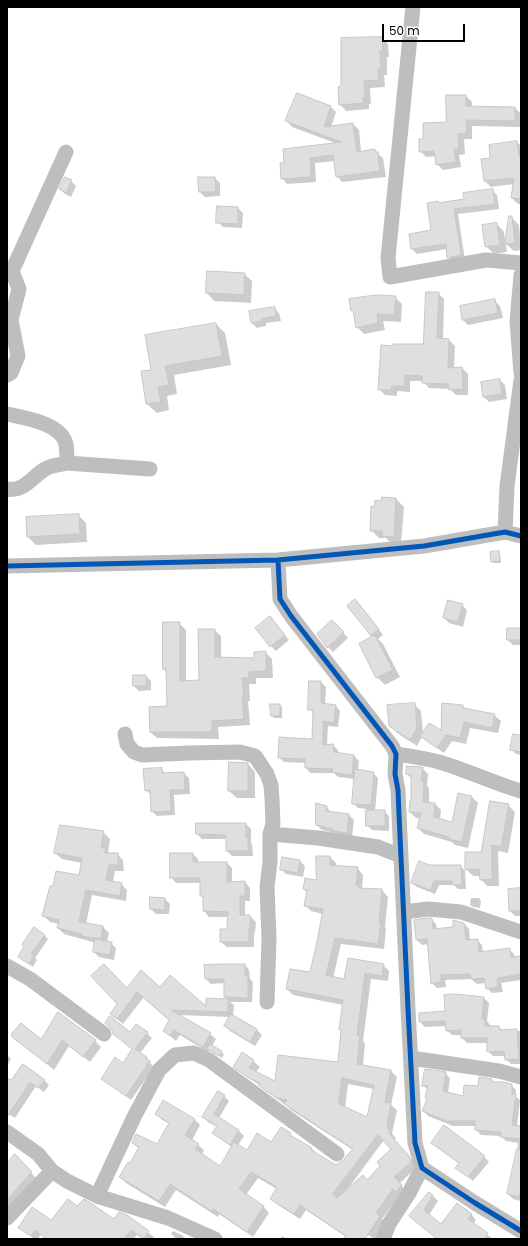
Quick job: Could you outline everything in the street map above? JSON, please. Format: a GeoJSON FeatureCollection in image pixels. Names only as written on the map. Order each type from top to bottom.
{"type":"FeatureCollection","features":[{"type":"Feature","properties":{"kind":"street"},"geometry":{"type":"LineString","coordinates":[[413,7],[388,258],[390,277],[486,260],[521,263]]}},
{"type":"Feature","properties":{"kind":"street"},"geometry":{"type":"LineString","coordinates":[[7,375],[11,373],[18,356],[11,320],[18,289],[9,271],[66,152]]}},
{"type":"Feature","properties":{"kind":"street"},"geometry":{"type":"LineString","coordinates":[[521,275],[517,322],[521,373]]}},
{"type":"Feature","properties":{"kind":"street"},"geometry":{"type":"LineString","coordinates":[[505,532],[508,486],[521,380]]}},
{"type":"Feature","properties":{"kind":"street"},"geometry":{"type":"LineString","coordinates":[[7,414],[39,422],[57,430],[66,443],[67,463]]}},
{"type":"Feature","properties":{"kind":"street"},"geometry":{"type":"LineString","coordinates":[[7,489],[13,490],[28,484],[46,468],[67,463],[150,469]]}},
{"type":"Feature","properties":{"kind":"street"},"geometry":{"type":"LineString","coordinates":[[7,566],[278,560],[424,546],[505,532],[521,536]]}},
{"type":"Feature","properties":{"kind":"street"},"geometry":{"type":"LineString","coordinates":[[278,560],[280,599],[291,616],[388,741],[396,754],[394,774],[399,802],[415,1143],[422,1168],[521,1231]]}},
{"type":"Feature","properties":{"kind":"street"},"geometry":{"type":"LineString","coordinates":[[124,734],[127,744],[134,752],[142,755],[240,752],[255,756],[266,774],[271,785],[273,824],[270,834],[270,862],[267,886],[269,938],[267,1002]]}},
{"type":"Feature","properties":{"kind":"street"},"geometry":{"type":"LineString","coordinates":[[396,754],[438,762],[503,786],[521,791]]}},
{"type":"Feature","properties":{"kind":"street"},"geometry":{"type":"LineString","coordinates":[[270,834],[318,838],[378,847],[401,856]]}},
{"type":"Feature","properties":{"kind":"street"},"geometry":{"type":"LineString","coordinates":[[404,912],[428,909],[461,912],[521,932]]}},
{"type":"Feature","properties":{"kind":"street"},"geometry":{"type":"LineString","coordinates":[[7,966],[30,979],[104,1034]]}},
{"type":"Feature","properties":{"kind":"street"},"geometry":{"type":"LineString","coordinates":[[97,1196],[134,1117],[159,1070],[175,1055],[194,1053],[209,1060],[337,1154]]}},
{"type":"Feature","properties":{"kind":"street"},"geometry":{"type":"LineString","coordinates":[[411,1058],[499,1071],[521,1077]]}},
{"type":"Feature","properties":{"kind":"street"},"geometry":{"type":"LineString","coordinates":[[7,1132],[38,1154],[52,1172],[67,1181],[97,1196],[168,1218],[195,1235],[215,1239]]}},
{"type":"Feature","properties":{"kind":"street"},"geometry":{"type":"LineString","coordinates":[[383,1239],[389,1224],[410,1193],[422,1168]]}},
{"type":"Feature","properties":{"kind":"street"},"geometry":{"type":"LineString","coordinates":[[7,1218],[52,1172]]}},
{"type":"Feature","properties":{"kind":"building"},"geometry":{"type":"Polygon","coordinates":[[[382,37],[383,51],[380,51],[381,69],[378,69],[379,80],[364,81],[364,103],[339,105],[338,87],[341,86],[341,38],[382,37]]]}},
{"type":"Feature","properties":{"kind":"building"},"geometry":{"type":"Polygon","coordinates":[[[297,93],[331,106],[324,127],[353,123],[357,152],[375,149],[375,152],[378,152],[380,171],[336,177],[333,155],[310,158],[311,177],[281,179],[280,163],[284,163],[283,149],[342,142],[285,121],[297,93]]]}},
{"type":"Feature","properties":{"kind":"building"},"geometry":{"type":"Polygon","coordinates":[[[446,95],[466,95],[466,106],[515,107],[515,121],[466,120],[467,133],[458,134],[459,149],[454,149],[456,162],[436,165],[434,151],[419,152],[419,139],[423,139],[423,123],[446,122],[446,95]]]}},
{"type":"Feature","properties":{"kind":"building"},"geometry":{"type":"Polygon","coordinates":[[[517,141],[519,156],[521,155],[521,199],[511,198],[514,178],[484,181],[481,159],[490,158],[489,145],[517,141]]]}},
{"type":"Feature","properties":{"kind":"building"},"geometry":{"type":"Polygon","coordinates":[[[65,177],[72,180],[66,193],[59,189],[65,177]]]}},
{"type":"Feature","properties":{"kind":"building"},"geometry":{"type":"Polygon","coordinates":[[[198,177],[215,177],[216,192],[199,192],[198,177]]]}},
{"type":"Feature","properties":{"kind":"building"},"geometry":{"type":"Polygon","coordinates":[[[493,189],[495,204],[454,209],[461,255],[447,258],[446,244],[411,249],[409,234],[431,230],[427,203],[464,199],[463,193],[493,189]]]}},
{"type":"Feature","properties":{"kind":"building"},"geometry":{"type":"Polygon","coordinates":[[[217,206],[238,207],[238,224],[216,223],[217,206]]]}},
{"type":"Feature","properties":{"kind":"building"},"geometry":{"type":"Polygon","coordinates":[[[509,216],[512,216],[515,243],[505,244],[509,216]]]}},
{"type":"Feature","properties":{"kind":"building"},"geometry":{"type":"Polygon","coordinates":[[[497,223],[500,245],[485,247],[482,225],[497,223]]]}},
{"type":"Feature","properties":{"kind":"building"},"geometry":{"type":"Polygon","coordinates":[[[207,271],[245,273],[244,295],[206,293],[207,271]]]}},
{"type":"Feature","properties":{"kind":"building"},"geometry":{"type":"Polygon","coordinates":[[[426,292],[439,292],[437,338],[449,339],[448,368],[462,367],[463,389],[449,390],[448,384],[422,383],[422,376],[405,375],[404,386],[392,386],[391,390],[378,390],[381,345],[393,346],[393,344],[423,344],[426,292]]]}},
{"type":"Feature","properties":{"kind":"building"},"geometry":{"type":"Polygon","coordinates":[[[376,295],[396,296],[394,315],[377,314],[378,323],[356,328],[353,310],[351,311],[349,299],[376,295]]]}},
{"type":"Feature","properties":{"kind":"building"},"geometry":{"type":"Polygon","coordinates":[[[495,299],[498,313],[462,320],[460,306],[495,299]]]}},
{"type":"Feature","properties":{"kind":"building"},"geometry":{"type":"Polygon","coordinates":[[[275,307],[276,316],[251,323],[249,311],[275,307]]]}},
{"type":"Feature","properties":{"kind":"building"},"geometry":{"type":"Polygon","coordinates":[[[216,323],[222,356],[165,366],[169,385],[158,387],[161,402],[146,404],[141,371],[151,370],[145,335],[216,323]]]}},
{"type":"Feature","properties":{"kind":"building"},"geometry":{"type":"Polygon","coordinates":[[[500,379],[502,394],[483,397],[481,382],[500,379]]]}},
{"type":"Feature","properties":{"kind":"building"},"geometry":{"type":"Polygon","coordinates":[[[382,497],[396,498],[394,537],[382,536],[382,531],[370,531],[371,506],[374,507],[375,500],[381,501],[382,497]]]}},
{"type":"Feature","properties":{"kind":"building"},"geometry":{"type":"Polygon","coordinates":[[[79,514],[80,534],[27,537],[26,517],[79,514]]]}},
{"type":"Feature","properties":{"kind":"building"},"geometry":{"type":"Polygon","coordinates":[[[499,551],[500,561],[491,562],[490,552],[499,551]]]}},
{"type":"Feature","properties":{"kind":"building"},"geometry":{"type":"Polygon","coordinates":[[[355,599],[379,629],[371,636],[347,606],[355,599]]]}},
{"type":"Feature","properties":{"kind":"building"},"geometry":{"type":"Polygon","coordinates":[[[448,600],[463,604],[458,622],[443,618],[448,600]]]}},
{"type":"Feature","properties":{"kind":"building"},"geometry":{"type":"Polygon","coordinates":[[[270,616],[285,635],[270,647],[255,628],[270,616]]]}},
{"type":"Feature","properties":{"kind":"building"},"geometry":{"type":"Polygon","coordinates":[[[332,620],[344,632],[327,648],[317,634],[332,620]]]}},
{"type":"Feature","properties":{"kind":"building"},"geometry":{"type":"Polygon","coordinates":[[[163,622],[180,622],[180,681],[199,680],[198,629],[215,629],[215,657],[254,658],[254,652],[266,651],[266,671],[249,672],[249,678],[242,678],[244,719],[212,721],[212,732],[150,732],[149,707],[167,706],[166,669],[163,669],[163,622]]]}},
{"type":"Feature","properties":{"kind":"building"},"geometry":{"type":"Polygon","coordinates":[[[507,628],[521,628],[521,640],[507,640],[507,628]]]}},
{"type":"Feature","properties":{"kind":"building"},"geometry":{"type":"Polygon","coordinates":[[[375,635],[393,670],[376,678],[359,644],[375,635]]]}},
{"type":"Feature","properties":{"kind":"building"},"geometry":{"type":"Polygon","coordinates":[[[133,675],[146,675],[146,686],[133,686],[133,675]]]}},
{"type":"Feature","properties":{"kind":"building"},"geometry":{"type":"Polygon","coordinates":[[[309,681],[321,681],[321,703],[336,705],[334,723],[323,721],[323,745],[333,744],[334,752],[354,755],[352,775],[332,772],[333,769],[305,768],[305,759],[278,758],[279,737],[312,739],[313,710],[308,710],[309,681]]]}},
{"type":"Feature","properties":{"kind":"building"},"geometry":{"type":"Polygon","coordinates":[[[415,703],[417,728],[410,740],[389,726],[387,705],[415,703]]]}},
{"type":"Feature","properties":{"kind":"building"},"geometry":{"type":"Polygon","coordinates":[[[442,703],[463,705],[463,708],[495,714],[492,728],[464,722],[460,738],[446,735],[437,748],[420,736],[429,723],[441,730],[442,703]]]}},
{"type":"Feature","properties":{"kind":"building"},"geometry":{"type":"Polygon","coordinates":[[[270,704],[280,704],[280,716],[271,716],[270,704]]]}},
{"type":"Feature","properties":{"kind":"building"},"geometry":{"type":"Polygon","coordinates":[[[513,734],[521,735],[521,752],[510,750],[513,734]]]}},
{"type":"Feature","properties":{"kind":"building"},"geometry":{"type":"Polygon","coordinates":[[[229,762],[248,763],[248,791],[228,791],[229,762]]]}},
{"type":"Feature","properties":{"kind":"building"},"geometry":{"type":"Polygon","coordinates":[[[407,766],[423,767],[421,781],[424,781],[423,802],[435,803],[434,817],[452,822],[458,793],[472,796],[462,842],[448,839],[449,837],[417,828],[421,813],[409,812],[411,801],[411,775],[406,774],[407,766]]]}},
{"type":"Feature","properties":{"kind":"building"},"geometry":{"type":"Polygon","coordinates":[[[162,768],[162,773],[184,772],[185,790],[170,790],[171,811],[151,812],[150,790],[145,791],[143,769],[162,768]]]}},
{"type":"Feature","properties":{"kind":"building"},"geometry":{"type":"Polygon","coordinates":[[[355,769],[374,772],[371,805],[352,804],[355,769]]]}},
{"type":"Feature","properties":{"kind":"building"},"geometry":{"type":"Polygon","coordinates":[[[490,801],[509,804],[501,847],[492,845],[492,879],[480,880],[479,869],[465,870],[465,852],[481,852],[490,801]]]}},
{"type":"Feature","properties":{"kind":"building"},"geometry":{"type":"Polygon","coordinates":[[[316,803],[327,806],[326,811],[349,814],[347,833],[332,831],[332,829],[316,825],[316,803]]]}},
{"type":"Feature","properties":{"kind":"building"},"geometry":{"type":"Polygon","coordinates":[[[366,810],[385,810],[385,826],[366,826],[366,810]]]}},
{"type":"Feature","properties":{"kind":"building"},"geometry":{"type":"Polygon","coordinates":[[[196,823],[246,823],[248,851],[226,851],[226,835],[196,834],[196,823]]]}},
{"type":"Feature","properties":{"kind":"building"},"geometry":{"type":"Polygon","coordinates":[[[60,825],[104,831],[101,848],[106,848],[105,853],[118,853],[118,865],[109,865],[106,880],[122,883],[120,896],[86,890],[79,921],[103,926],[101,939],[81,936],[82,934],[57,928],[59,920],[42,916],[50,886],[53,886],[56,871],[79,875],[82,858],[54,853],[60,825]]]}},
{"type":"Feature","properties":{"kind":"building"},"geometry":{"type":"Polygon","coordinates":[[[170,853],[193,853],[193,862],[227,862],[227,882],[245,881],[245,896],[240,896],[240,915],[250,915],[249,942],[220,942],[220,929],[227,929],[228,912],[203,911],[203,896],[200,896],[200,878],[170,878],[170,853]]]}},
{"type":"Feature","properties":{"kind":"building"},"geometry":{"type":"Polygon","coordinates":[[[316,856],[330,856],[330,865],[358,867],[356,885],[359,885],[359,888],[382,889],[379,922],[381,922],[378,944],[335,938],[326,975],[344,979],[348,958],[384,964],[382,976],[365,973],[357,1035],[360,1036],[357,1064],[391,1070],[385,1102],[391,1103],[387,1127],[390,1131],[389,1133],[409,1156],[411,1162],[394,1177],[402,1185],[396,1192],[393,1189],[376,1213],[380,1216],[365,1239],[343,1239],[346,1236],[300,1205],[294,1214],[270,1199],[277,1187],[251,1172],[239,1189],[264,1206],[247,1232],[213,1209],[211,1211],[170,1184],[159,1201],[119,1177],[128,1162],[130,1163],[139,1147],[132,1143],[136,1134],[157,1144],[169,1123],[155,1114],[163,1100],[195,1119],[185,1135],[199,1144],[195,1149],[220,1166],[234,1142],[247,1150],[257,1133],[271,1142],[281,1127],[291,1133],[290,1135],[312,1148],[311,1150],[336,1165],[344,1160],[353,1149],[284,1104],[287,1100],[276,1098],[258,1085],[260,1083],[249,1078],[233,1067],[242,1052],[254,1060],[249,1068],[275,1081],[278,1055],[338,1062],[341,1030],[339,1030],[343,1000],[286,989],[290,969],[310,972],[323,909],[304,906],[307,890],[303,889],[305,878],[316,880],[316,856]],[[342,1078],[339,1104],[367,1117],[374,1085],[342,1078]],[[378,1135],[333,1194],[337,1198],[363,1175],[367,1180],[380,1166],[377,1162],[391,1149],[378,1135]]]}},
{"type":"Feature","properties":{"kind":"building"},"geometry":{"type":"Polygon","coordinates":[[[282,857],[300,860],[298,873],[280,870],[282,857]]]}},
{"type":"Feature","properties":{"kind":"building"},"geometry":{"type":"Polygon","coordinates":[[[419,861],[430,865],[461,865],[462,885],[453,885],[452,881],[434,881],[431,890],[411,883],[419,861]]]}},
{"type":"Feature","properties":{"kind":"building"},"geometry":{"type":"Polygon","coordinates":[[[521,888],[521,911],[509,911],[508,889],[521,888]]]}},
{"type":"Feature","properties":{"kind":"building"},"geometry":{"type":"Polygon","coordinates":[[[150,897],[165,898],[165,910],[150,909],[150,897]]]}},
{"type":"Feature","properties":{"kind":"building"},"geometry":{"type":"Polygon","coordinates":[[[432,918],[433,929],[453,927],[453,920],[464,923],[466,940],[478,939],[479,952],[510,948],[511,957],[521,956],[521,974],[497,978],[498,987],[486,989],[484,978],[471,979],[470,974],[441,975],[441,982],[431,984],[427,939],[416,940],[414,920],[432,918]]]}},
{"type":"Feature","properties":{"kind":"building"},"geometry":{"type":"Polygon","coordinates":[[[34,927],[45,935],[31,954],[34,955],[29,964],[18,957],[24,946],[22,945],[34,927]]]}},
{"type":"Feature","properties":{"kind":"building"},"geometry":{"type":"Polygon","coordinates":[[[95,939],[112,942],[110,955],[93,952],[95,939]]]}},
{"type":"Feature","properties":{"kind":"building"},"geometry":{"type":"Polygon","coordinates":[[[104,964],[127,988],[141,970],[160,987],[170,975],[206,1006],[206,998],[228,999],[228,1012],[171,1010],[211,1033],[203,1047],[174,1030],[170,1036],[163,1031],[169,1020],[137,992],[117,1019],[110,1014],[117,1004],[91,976],[104,964]]]}},
{"type":"Feature","properties":{"kind":"building"},"geometry":{"type":"Polygon","coordinates":[[[245,964],[245,976],[248,976],[248,998],[224,997],[224,979],[205,979],[204,965],[245,964]]]}},
{"type":"Feature","properties":{"kind":"building"},"geometry":{"type":"Polygon","coordinates":[[[455,994],[484,997],[482,1019],[485,1019],[485,1026],[499,1026],[500,1030],[517,1029],[519,1059],[505,1060],[504,1051],[487,1052],[487,1038],[461,1038],[461,1030],[446,1031],[445,1021],[419,1022],[419,1013],[445,1011],[444,995],[455,994]]]}},
{"type":"Feature","properties":{"kind":"building"},"geometry":{"type":"Polygon","coordinates":[[[58,1012],[96,1040],[83,1057],[62,1040],[47,1064],[12,1037],[12,1033],[21,1023],[41,1039],[58,1012]]]}},
{"type":"Feature","properties":{"kind":"building"},"geometry":{"type":"Polygon","coordinates":[[[231,1014],[257,1029],[250,1042],[224,1026],[231,1014]]]}},
{"type":"Feature","properties":{"kind":"building"},"geometry":{"type":"Polygon","coordinates":[[[110,1016],[130,1032],[136,1024],[148,1032],[135,1049],[147,1057],[146,1059],[150,1061],[126,1096],[101,1079],[115,1057],[123,1063],[132,1049],[113,1034],[112,1030],[105,1023],[110,1016]]]}},
{"type":"Feature","properties":{"kind":"building"},"geometry":{"type":"Polygon","coordinates":[[[210,1044],[222,1051],[219,1056],[207,1049],[210,1044]]]}},
{"type":"Feature","properties":{"kind":"building"},"geometry":{"type":"Polygon","coordinates":[[[23,1064],[45,1080],[38,1088],[30,1082],[7,1117],[7,1078],[11,1080],[23,1064]]]}},
{"type":"Feature","properties":{"kind":"building"},"geometry":{"type":"Polygon","coordinates":[[[425,1069],[446,1072],[443,1091],[463,1096],[464,1085],[478,1086],[479,1077],[492,1079],[492,1082],[512,1084],[512,1094],[516,1094],[512,1125],[521,1126],[521,1139],[500,1137],[501,1132],[475,1130],[475,1121],[447,1121],[422,1111],[427,1099],[425,1098],[428,1086],[422,1086],[425,1069]]]}},
{"type":"Feature","properties":{"kind":"building"},"geometry":{"type":"Polygon","coordinates":[[[218,1091],[225,1095],[214,1114],[239,1130],[230,1145],[212,1133],[217,1126],[202,1117],[218,1091]]]}},
{"type":"Feature","properties":{"kind":"building"},"geometry":{"type":"Polygon","coordinates":[[[444,1125],[485,1156],[468,1177],[455,1168],[459,1163],[431,1143],[444,1125]]]}},
{"type":"Feature","properties":{"kind":"building"},"geometry":{"type":"Polygon","coordinates":[[[517,1149],[521,1149],[521,1190],[519,1197],[507,1194],[517,1149]]]}},
{"type":"Feature","properties":{"kind":"building"},"geometry":{"type":"Polygon","coordinates":[[[15,1154],[32,1172],[7,1200],[7,1163],[15,1154]]]}},
{"type":"Feature","properties":{"kind":"building"},"geometry":{"type":"Polygon","coordinates":[[[429,1192],[433,1195],[424,1210],[441,1224],[457,1203],[472,1214],[468,1219],[488,1233],[485,1239],[437,1239],[409,1216],[429,1192]]]}},
{"type":"Feature","properties":{"kind":"building"},"geometry":{"type":"Polygon","coordinates":[[[68,1199],[77,1206],[84,1199],[114,1219],[119,1212],[127,1215],[149,1231],[144,1239],[131,1230],[124,1239],[46,1239],[35,1230],[31,1236],[18,1228],[32,1207],[51,1220],[68,1199]]]}},
{"type":"Feature","properties":{"kind":"cycle path"},"geometry":{"type":"LineString","coordinates":[[7,566],[278,560],[424,546],[505,532],[521,536]]}},
{"type":"Feature","properties":{"kind":"cycle path"},"geometry":{"type":"LineString","coordinates":[[278,560],[280,599],[291,616],[392,746],[396,754],[395,774],[398,790],[415,1143],[422,1168],[521,1231]]}}]}
